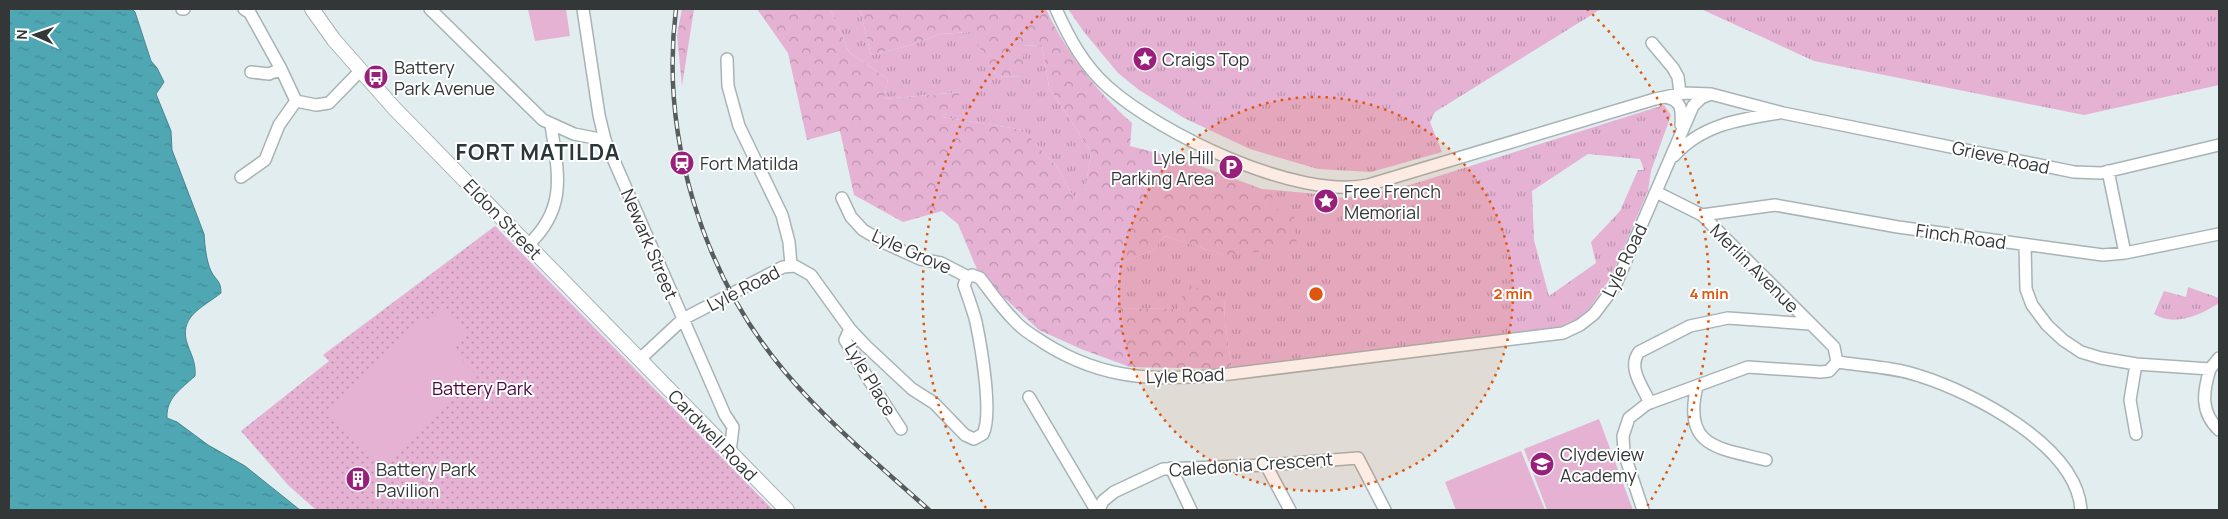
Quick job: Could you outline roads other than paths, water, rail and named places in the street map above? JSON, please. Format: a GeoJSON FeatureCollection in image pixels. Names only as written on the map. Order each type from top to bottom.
{"type":"FeatureCollection","features":[{"type":"Feature","properties":{"kind":"main road","name":"Eldon Street"},"geometry":{"type":"LineString","coordinates":[[312,9],[334,40],[394,108],[640,359]]}},
{"type":"Feature","properties":{"kind":"main road","name":"Cardwell Road"},"geometry":{"type":"LineString","coordinates":[[640,359],[788,510]]}},
{"type":"Feature","properties":{"kind":"street"},"geometry":{"type":"LineString","coordinates":[[244,9],[250,13],[281,69],[296,101]]}},
{"type":"Feature","properties":{"kind":"street"},"geometry":{"type":"LineString","coordinates":[[430,9],[526,105],[552,125],[574,134],[605,140]]}},
{"type":"Feature","properties":{"kind":"street","name":"Newark Street"},"geometry":{"type":"LineString","coordinates":[[583,9],[599,115],[605,140],[725,415],[733,427],[730,452]]}},
{"type":"Feature","properties":{"kind":"street","name":"Lyle Road"},"geometry":{"type":"LineString","coordinates":[[1056,9],[1078,52],[1096,76],[1119,96],[1196,143],[1258,168],[1313,184],[1332,187],[1368,185],[1655,99],[1680,93],[1710,94]]}},
{"type":"Feature","properties":{"kind":"street"},"geometry":{"type":"LineString","coordinates":[[1652,43],[1673,68],[1678,77],[1680,93]]}},
{"type":"Feature","properties":{"kind":"street"},"geometry":{"type":"LineString","coordinates":[[727,59],[728,86],[740,126],[782,216],[789,242],[791,265]]}},
{"type":"Feature","properties":{"kind":"street"},"geometry":{"type":"LineString","coordinates":[[251,72],[269,74],[281,69]]}},
{"type":"Feature","properties":{"kind":"street"},"geometry":{"type":"LineString","coordinates":[[296,101],[316,105],[329,103],[360,70]]}},
{"type":"Feature","properties":{"kind":"street","name":"Lyle Road"},"geometry":{"type":"LineString","coordinates":[[640,359],[683,319],[783,267],[791,265],[811,275],[850,329],[897,376],[912,389],[934,403],[969,438],[978,438],[986,429],[987,416],[983,363],[976,322],[964,285],[968,277],[972,275],[980,278],[1014,321],[1030,334],[1065,356],[1095,368],[1149,378],[1184,379],[1551,336],[1572,330],[1580,325],[1594,314],[1608,297],[1621,275],[1682,130],[1697,101],[1710,94]]}},
{"type":"Feature","properties":{"kind":"street","name":"Grieve Road"},"geometry":{"type":"LineString","coordinates":[[1710,94],[1783,113],[2074,172],[2101,173],[2219,145]]}},
{"type":"Feature","properties":{"kind":"street","name":"Lyle Road"},"geometry":{"type":"LineString","coordinates":[[1655,99],[1669,98],[1679,103],[1682,130]]}},
{"type":"Feature","properties":{"kind":"street"},"geometry":{"type":"LineString","coordinates":[[1728,122],[1738,117],[1741,112],[1741,107],[1735,100]]}},
{"type":"Feature","properties":{"kind":"street"},"geometry":{"type":"LineString","coordinates":[[241,177],[265,160],[279,125],[296,101]]}},
{"type":"Feature","properties":{"kind":"street","name":"Grieve Road"},"geometry":{"type":"LineString","coordinates":[[1667,163],[1681,148],[1696,137],[1728,122],[1783,113]]}},
{"type":"Feature","properties":{"kind":"street"},"geometry":{"type":"LineString","coordinates":[[528,244],[546,225],[558,192],[559,179],[552,125]]}},
{"type":"Feature","properties":{"kind":"street"},"geometry":{"type":"LineString","coordinates":[[1682,130],[1685,138],[1696,137]]}},
{"type":"Feature","properties":{"kind":"street"},"geometry":{"type":"LineString","coordinates":[[2108,171],[2125,253]]}},
{"type":"Feature","properties":{"kind":"street","name":"Merlin Avenue"},"geometry":{"type":"LineString","coordinates":[[1656,192],[1702,215],[1834,347],[1837,362]]}},
{"type":"Feature","properties":{"kind":"street","name":"Lyle Grove"},"geometry":{"type":"LineString","coordinates":[[842,198],[851,217],[863,230],[895,248],[920,259],[941,263],[968,277]]}},
{"type":"Feature","properties":{"kind":"street","name":"Finch Road"},"geometry":{"type":"LineString","coordinates":[[1702,215],[1775,206],[1898,227],[2103,255],[2125,253],[2219,234]]}},
{"type":"Feature","properties":{"kind":"street"},"geometry":{"type":"LineString","coordinates":[[2025,245],[2026,289],[2032,305],[2047,325],[2063,340],[2081,352],[2136,364],[2210,369]]}},
{"type":"Feature","properties":{"kind":"street"},"geometry":{"type":"LineString","coordinates":[[1650,403],[1634,368],[1634,359],[1639,352],[1690,326],[1728,318],[1810,324]]}},
{"type":"Feature","properties":{"kind":"street","name":"Lyle Place"},"geometry":{"type":"LineString","coordinates":[[850,329],[845,340],[902,429]]}},
{"type":"Feature","properties":{"kind":"street"},"geometry":{"type":"LineString","coordinates":[[2219,358],[2210,369],[2204,390],[2204,405],[2211,422],[2219,430]]}},
{"type":"Feature","properties":{"kind":"street"},"geometry":{"type":"LineString","coordinates":[[1643,510],[1624,453],[1623,436],[1629,418],[1650,403],[1748,367],[1821,372],[1830,371],[1837,362],[1919,375],[2005,414],[2039,441],[2067,471],[2079,492],[2081,510]]}},
{"type":"Feature","properties":{"kind":"street"},"geometry":{"type":"LineString","coordinates":[[2136,364],[2130,400],[2136,434]]}},
{"type":"Feature","properties":{"kind":"street"},"geometry":{"type":"LineString","coordinates":[[1696,386],[1692,416],[1695,426],[1704,439],[1717,447],[1766,460]]}},
{"type":"Feature","properties":{"kind":"street"},"geometry":{"type":"LineString","coordinates":[[1029,397],[1098,510]]}},
{"type":"Feature","properties":{"kind":"street"},"geometry":{"type":"LineString","coordinates":[[717,439],[725,426],[725,415]]}},
{"type":"Feature","properties":{"kind":"street","name":"Caledonia Crescent"},"geometry":{"type":"LineString","coordinates":[[1098,510],[1103,501],[1114,492],[1156,472],[1171,468],[1266,465],[1358,458],[1385,510]]}},
{"type":"Feature","properties":{"kind":"street"},"geometry":{"type":"LineString","coordinates":[[1266,465],[1290,510]]}},
{"type":"Feature","properties":{"kind":"street"},"geometry":{"type":"LineString","coordinates":[[1171,468],[1192,510]]}},
{"type":"Feature","properties":{"kind":"water"},"geometry":{"type":"Polygon","coordinates":[[[9,9],[132,9],[135,12],[151,61],[164,82],[156,94],[171,131],[172,150],[204,234],[209,267],[221,289],[221,293],[193,314],[189,320],[185,336],[194,364],[195,376],[175,394],[167,411],[167,418],[177,422],[208,445],[245,466],[300,510],[9,510],[9,9]]]}},
{"type":"Feature","properties":{"kind":"railway"},"geometry":{"type":"LineString","coordinates":[[676,9],[673,57],[675,106],[682,154],[693,201],[710,248],[731,292],[756,333],[785,372],[802,391],[855,444],[929,510]]}},
{"type":"Feature","properties":{"kind":"place","name":"Craigs Top"},"geometry":{"type":"Point","coordinates":[1145,59]}},
{"type":"Feature","properties":{"kind":"place","name":"Battery Park Avenue"},"geometry":{"type":"Point","coordinates":[376,77]}},
{"type":"Feature","properties":{"kind":"place","name":"Fort Matilda"},"geometry":{"type":"Point","coordinates":[682,163]}},
{"type":"Feature","properties":{"kind":"place","name":"Lyle Hill Parking Area"},"geometry":{"type":"Point","coordinates":[1231,167]}},
{"type":"Feature","properties":{"kind":"place","name":"Free French Memorial"},"geometry":{"type":"Point","coordinates":[1326,201]}},
{"type":"Feature","properties":{"kind":"place","name":"Clydeview Academy"},"geometry":{"type":"Point","coordinates":[1542,464]}},
{"type":"Feature","properties":{"kind":"place","name":"Battery Park Pavilion"},"geometry":{"type":"Point","coordinates":[358,479]}},
{"type":"Feature","properties":{"kind":"district","name":"FORT MATILDA"},"geometry":{"type":"Point","coordinates":[538,152]}},
{"type":"Feature","properties":{"kind":"park label","name":"Battery Park"},"geometry":{"type":"Point","coordinates":[482,388]}}]}
